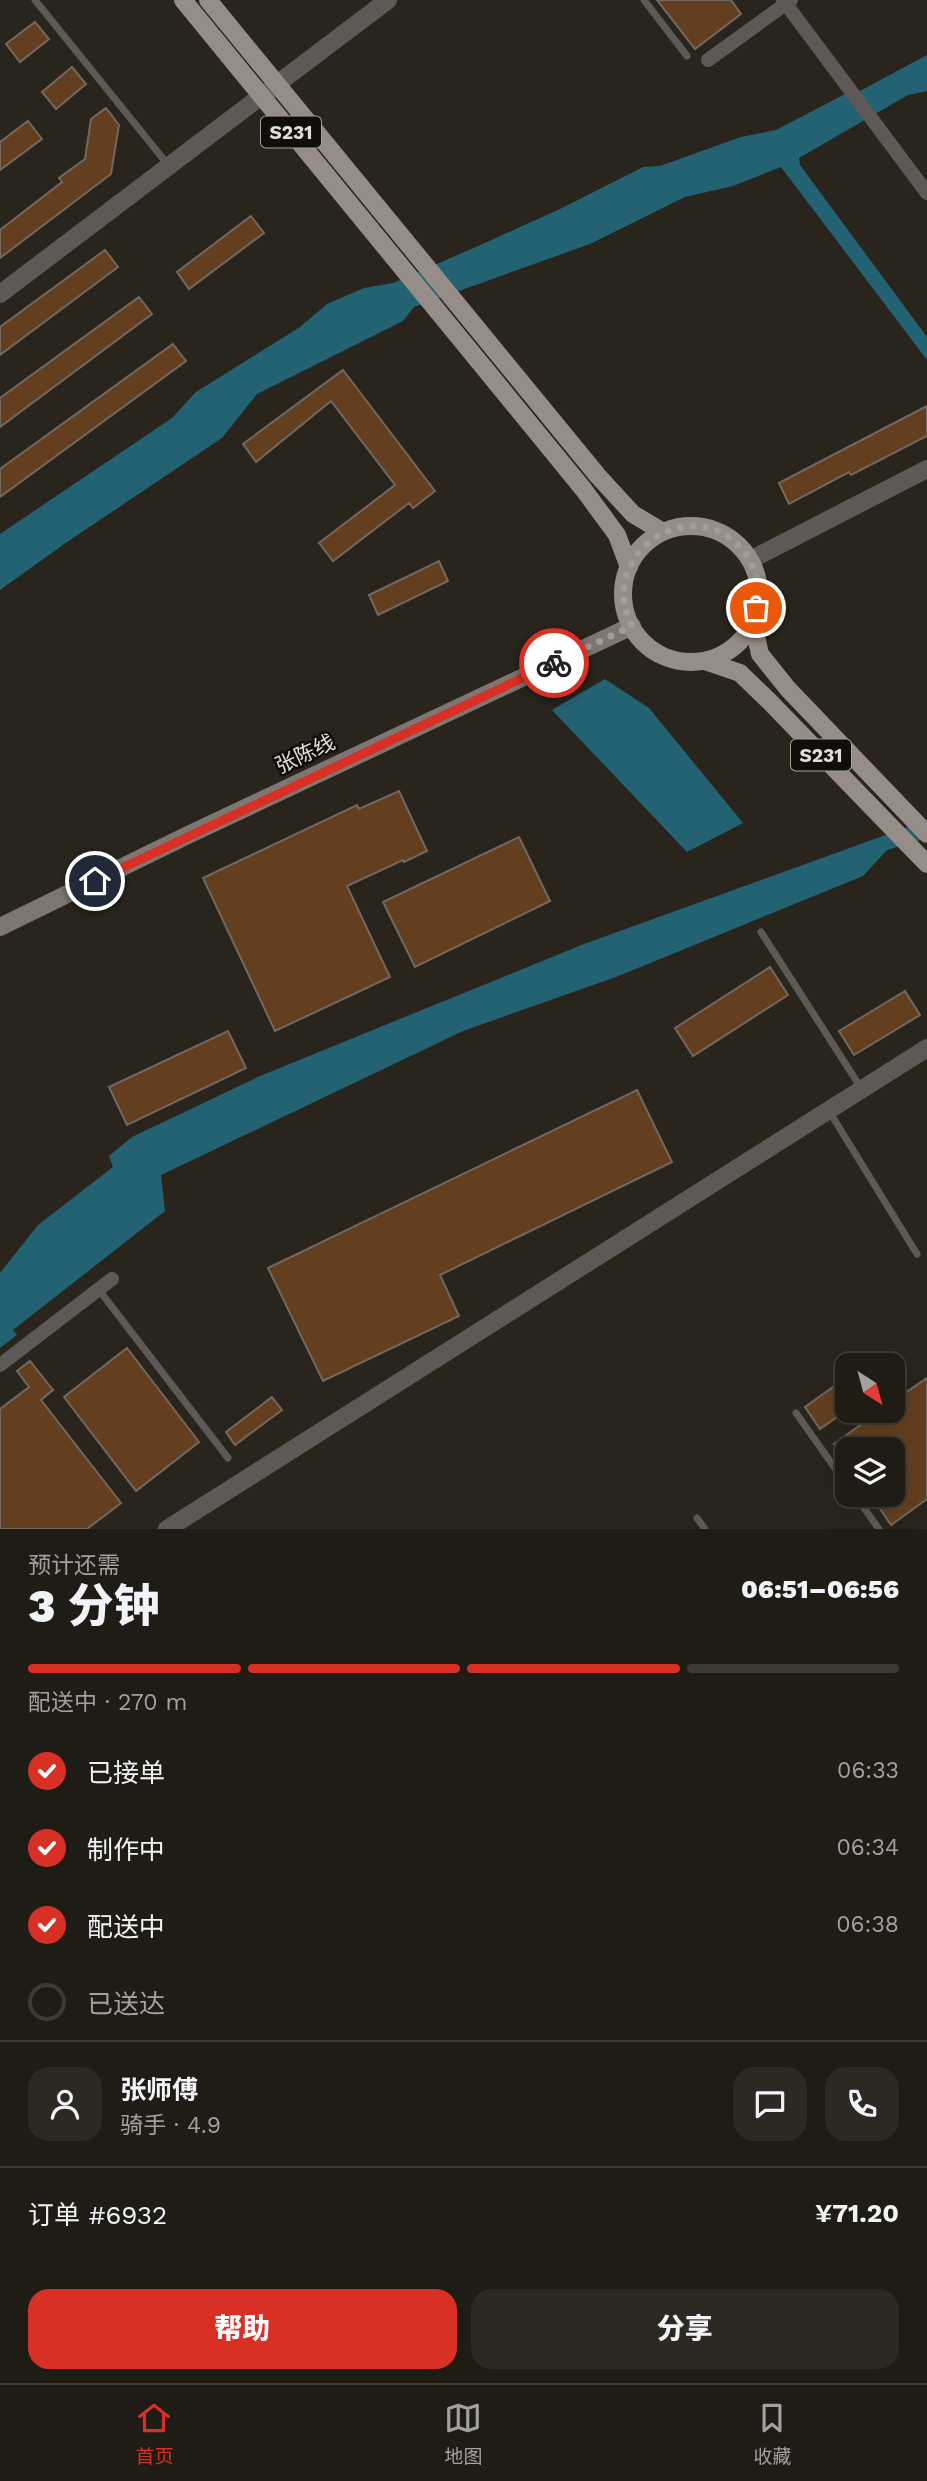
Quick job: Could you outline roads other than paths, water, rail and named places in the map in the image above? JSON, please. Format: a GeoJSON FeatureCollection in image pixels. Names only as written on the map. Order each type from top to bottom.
{"type":"FeatureCollection","features":[{"type":"Feature","properties":{"kind":"main road","name":"S231"},"geometry":{"type":"LineString","coordinates":[[183,0],[584,490],[617,535],[629,567]]}},
{"type":"Feature","properties":{"kind":"main road","name":"S231"},"geometry":{"type":"LineString","coordinates":[[208,0],[615,496],[634,514],[663,532]]}},
{"type":"Feature","properties":{"kind":"main road"},"geometry":{"type":"LineString","coordinates":[[685,526],[709,528],[732,540],[750,560],[756,573],[759,594],[753,623],[740,642],[722,655],[689,663],[672,660],[654,652],[636,636],[626,615],[622,596],[625,576],[644,545],[663,532],[685,526]]}},
{"type":"Feature","properties":{"kind":"main road","name":"S231"},"geometry":{"type":"LineString","coordinates":[[753,623],[760,654],[788,689],[927,834]]}},
{"type":"Feature","properties":{"kind":"main road","name":"张陈线"},"geometry":{"type":"LineString","coordinates":[[0,927],[190,834],[632,626]]}},
{"type":"Feature","properties":{"kind":"main road","name":"S231"},"geometry":{"type":"LineString","coordinates":[[705,661],[740,674],[927,864]]}},
{"type":"Feature","properties":{"kind":"street"},"geometry":{"type":"LineString","coordinates":[[0,294],[388,0]]}},
{"type":"Feature","properties":{"kind":"street"},"geometry":{"type":"LineString","coordinates":[[708,60],[787,1],[927,194]]}},
{"type":"Feature","properties":{"kind":"street"},"geometry":{"type":"LineString","coordinates":[[750,560],[927,469]]}},
{"type":"Feature","properties":{"kind":"street"},"geometry":{"type":"LineString","coordinates":[[167,1529],[927,1048]]}},
{"type":"Feature","properties":{"kind":"street"},"geometry":{"type":"LineString","coordinates":[[0,1366],[112,1279]]}},
{"type":"Feature","properties":{"kind":"lane"},"geometry":{"type":"LineString","coordinates":[[35,0],[169,166]]}},
{"type":"Feature","properties":{"kind":"lane"},"geometry":{"type":"LineString","coordinates":[[644,0],[687,56]]}},
{"type":"Feature","properties":{"kind":"lane"},"geometry":{"type":"LineString","coordinates":[[761,932],[862,1089]]}},
{"type":"Feature","properties":{"kind":"lane"},"geometry":{"type":"LineString","coordinates":[[829,1110],[917,1254]]}},
{"type":"Feature","properties":{"kind":"lane"},"geometry":{"type":"LineString","coordinates":[[98,1289],[228,1458]]}},
{"type":"Feature","properties":{"kind":"lane"},"geometry":{"type":"LineString","coordinates":[[796,1413],[835,1468]]}},
{"type":"Feature","properties":{"kind":"lane"},"geometry":{"type":"LineString","coordinates":[[863,1507],[878,1529]]}},
{"type":"Feature","properties":{"kind":"lane"},"geometry":{"type":"LineString","coordinates":[[697,1518],[705,1529]]}},
{"type":"Feature","properties":{"kind":"water"},"geometry":{"type":"Polygon","coordinates":[[[927,55],[927,91],[908,95],[799,158],[800,165],[927,337],[927,360],[781,167],[733,186],[685,197],[590,244],[414,307],[403,321],[257,394],[222,438],[0,590],[0,534],[172,418],[196,392],[300,327],[327,304],[364,288],[393,283],[562,208],[643,167],[660,166],[741,137],[776,130],[847,93],[860,91],[927,55]]]}},
{"type":"Feature","properties":{"kind":"water"},"geometry":{"type":"Polygon","coordinates":[[[605,679],[649,708],[743,823],[687,852],[552,710],[605,679]]]}},
{"type":"Feature","properties":{"kind":"water"},"geometry":{"type":"Polygon","coordinates":[[[927,820],[927,838],[887,850],[863,876],[616,977],[463,1031],[161,1175],[165,1211],[13,1330],[17,1335],[0,1348],[0,1273],[38,1225],[113,1167],[109,1156],[132,1137],[260,1076],[584,944],[927,820]]]}}]}
